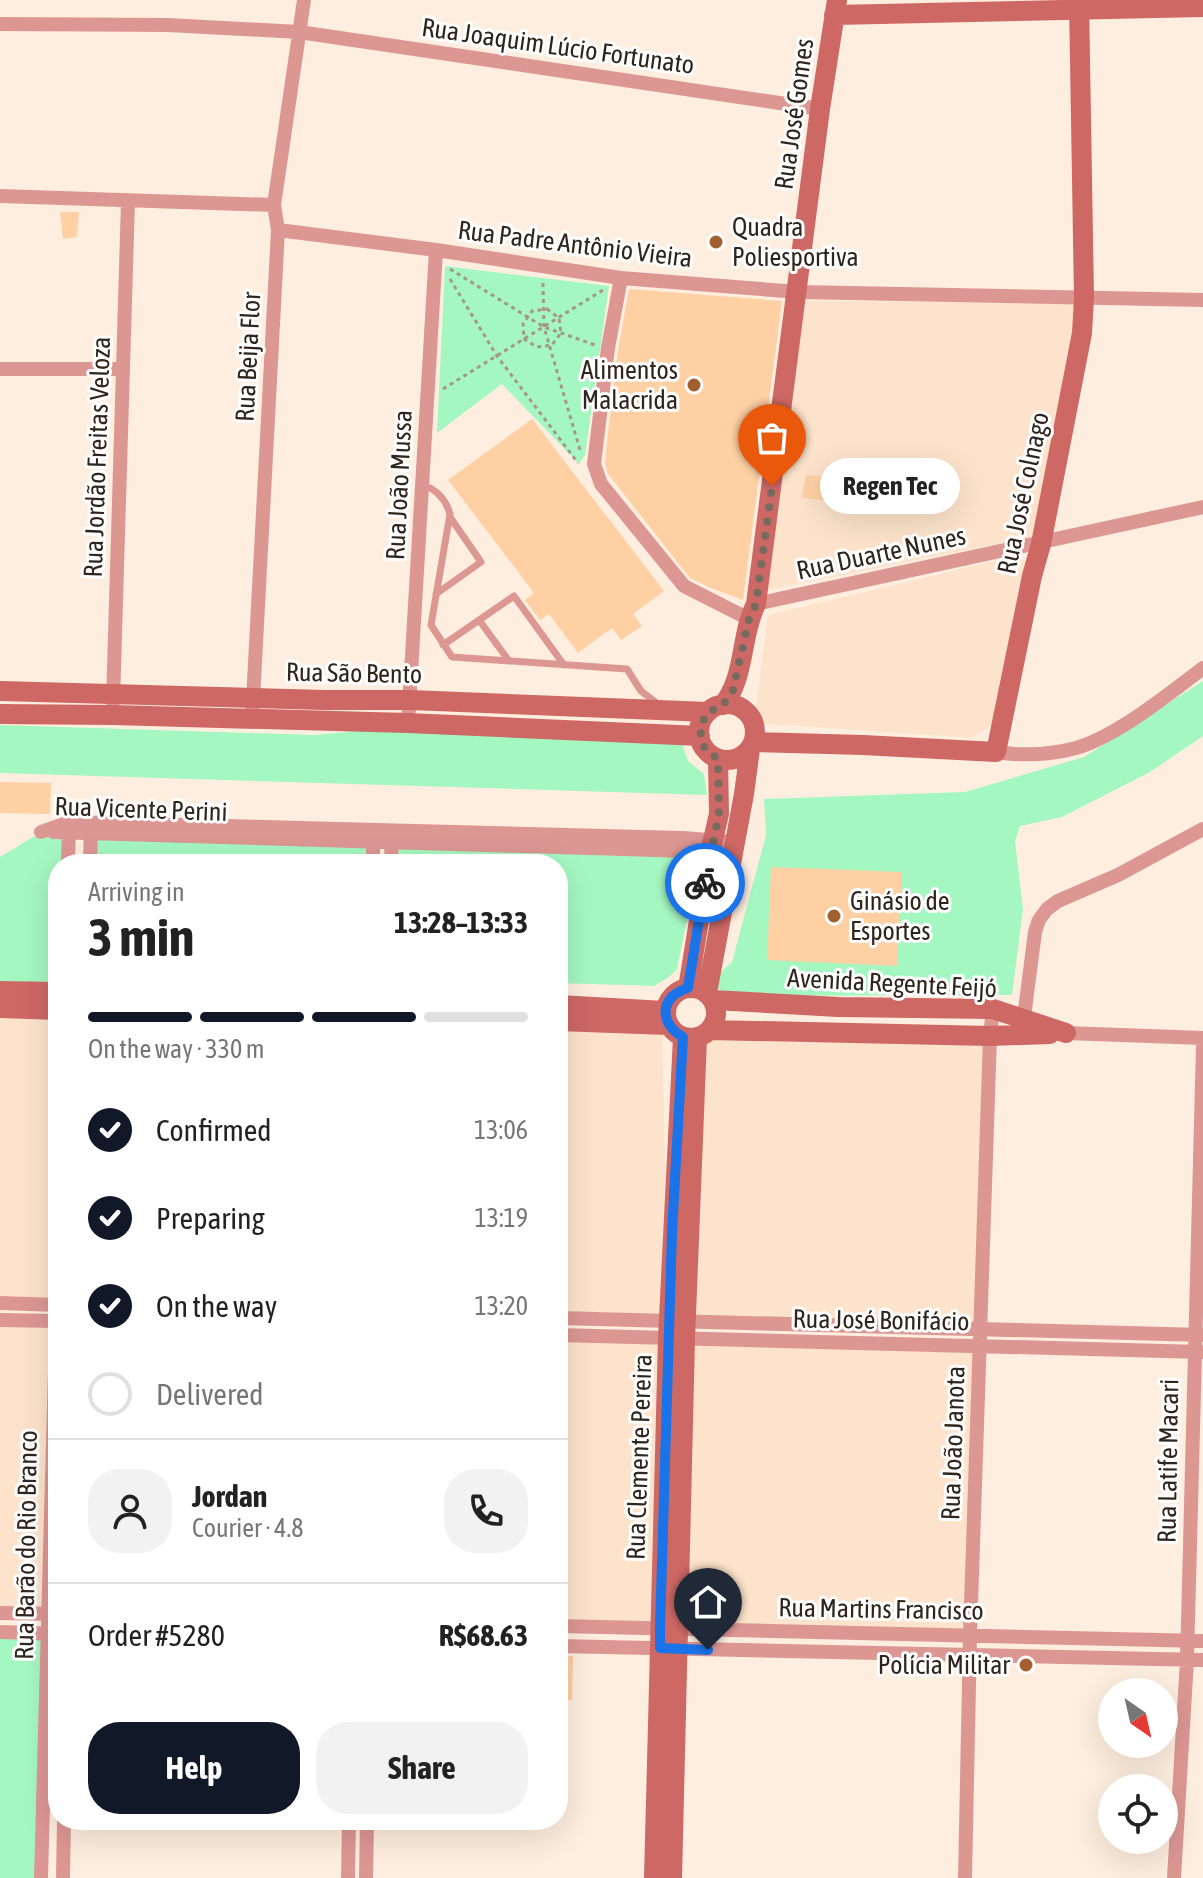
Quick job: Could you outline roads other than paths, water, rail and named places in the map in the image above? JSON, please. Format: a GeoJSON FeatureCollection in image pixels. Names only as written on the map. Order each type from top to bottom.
{"type":"FeatureCollection","features":[{"type":"Feature","properties":{"kind":"main road","name":"Rua José Colnago"},"geometry":{"type":"LineString","coordinates":[[996,752],[1080,346],[1084,298],[1079,5]]}},
{"type":"Feature","properties":{"kind":"main road"},"geometry":{"type":"LineString","coordinates":[[835,8],[1203,7]]}},
{"type":"Feature","properties":{"kind":"main road","name":"Rua José Gomes"},"geometry":{"type":"LineString","coordinates":[[716,708],[733,690],[753,612],[835,8]]}},
{"type":"Feature","properties":{"kind":"main road","name":"Rua São Bento"},"geometry":{"type":"LineString","coordinates":[[0,691],[410,700],[665,710],[716,708]]}},
{"type":"Feature","properties":{"kind":"main road"},"geometry":{"type":"LineString","coordinates":[[685,1028],[667,1003],[679,991],[702,994],[722,847],[752,746],[756,732],[750,715],[737,705],[716,708],[700,727],[706,750],[718,759],[744,756],[752,746]]}},
{"type":"Feature","properties":{"kind":"main road","name":"Rua São Bento"},"geometry":{"type":"LineString","coordinates":[[0,714],[408,723],[700,736]]}},
{"type":"Feature","properties":{"kind":"main road"},"geometry":{"type":"LineString","coordinates":[[752,746],[863,745],[996,752]]}},
{"type":"Feature","properties":{"kind":"main road"},"geometry":{"type":"LineString","coordinates":[[718,759],[722,847]]}},
{"type":"Feature","properties":{"kind":"main road"},"geometry":{"type":"LineString","coordinates":[[0,991],[48,992]]}},
{"type":"Feature","properties":{"kind":"main road","name":"Avenida Regente Feijó"},"geometry":{"type":"LineString","coordinates":[[702,994],[838,1007],[993,1009],[1023,1027],[1066,1033]]}},
{"type":"Feature","properties":{"kind":"main road","name":"Rua Clemente Pereira"},"geometry":{"type":"LineString","coordinates":[[654,1878],[669,1639],[685,1028],[716,1018],[716,1012],[702,994]]}},
{"type":"Feature","properties":{"kind":"main road"},"geometry":{"type":"LineString","coordinates":[[838,1007],[838,1032]]}},
{"type":"Feature","properties":{"kind":"main road"},"geometry":{"type":"LineString","coordinates":[[0,1008],[48,1010]]}},
{"type":"Feature","properties":{"kind":"main road","name":"Avenida Regente Feijó"},"geometry":{"type":"LineString","coordinates":[[568,1014],[685,1028],[990,1036],[1023,1027]]}},
{"type":"Feature","properties":{"kind":"main road","name":"Rua Clemente Pereira"},"geometry":{"type":"LineString","coordinates":[[669,1639],[672,1878]]}},
{"type":"Feature","properties":{"kind":"street","name":"Rua Beija Flor"},"geometry":{"type":"LineString","coordinates":[[252,719],[278,230],[274,205],[304,0]]}},
{"type":"Feature","properties":{"kind":"street","name":"Rua Joaquim Lúcio Fortunato"},"geometry":{"type":"LineString","coordinates":[[0,24],[168,25],[299,32],[820,109]]}},
{"type":"Feature","properties":{"kind":"street"},"geometry":{"type":"LineString","coordinates":[[0,196],[274,205]]}},
{"type":"Feature","properties":{"kind":"street","name":"Rua Jordão Freitas Veloza"},"geometry":{"type":"LineString","coordinates":[[112,715],[128,201]]}},
{"type":"Feature","properties":{"kind":"street","name":"Rua Padre Antônio Vieira"},"geometry":{"type":"LineString","coordinates":[[278,230],[621,278],[798,292],[1203,300]]}},
{"type":"Feature","properties":{"kind":"street","name":"Rua João Mussa"},"geometry":{"type":"LineString","coordinates":[[408,723],[436,250]]}},
{"type":"Feature","properties":{"kind":"street"},"geometry":{"type":"LineString","coordinates":[[621,278],[587,464],[679,581],[700,595],[753,612]]}},
{"type":"Feature","properties":{"kind":"street"},"geometry":{"type":"LineString","coordinates":[[0,369],[123,369]]}},
{"type":"Feature","properties":{"kind":"street","name":"Rua Duarte Nunes"},"geometry":{"type":"LineString","coordinates":[[753,612],[1203,507]]}},
{"type":"Feature","properties":{"kind":"street"},"geometry":{"type":"LineString","coordinates":[[996,752],[1034,755],[1092,742],[1151,706],[1203,668]]}},
{"type":"Feature","properties":{"kind":"street","name":"Rua Vicente Perini"},"geometry":{"type":"LineString","coordinates":[[68,854],[69,827],[722,847]]}},
{"type":"Feature","properties":{"kind":"street"},"geometry":{"type":"LineString","coordinates":[[90,854],[91,828]]}},
{"type":"Feature","properties":{"kind":"street"},"geometry":{"type":"LineString","coordinates":[[373,836],[373,854]]}},
{"type":"Feature","properties":{"kind":"street"},"geometry":{"type":"LineString","coordinates":[[391,854],[392,836]]}},
{"type":"Feature","properties":{"kind":"street"},"geometry":{"type":"LineString","coordinates":[[1023,1027],[1035,932],[1047,909],[1058,901],[1201,836]]}},
{"type":"Feature","properties":{"kind":"street","name":"Rua João Janota"},"geometry":{"type":"LineString","coordinates":[[965,1878],[970,1635],[993,1009]]}},
{"type":"Feature","properties":{"kind":"street","name":"Avenida Regente Feijó"},"geometry":{"type":"LineString","coordinates":[[1066,1033],[1203,1038]]}},
{"type":"Feature","properties":{"kind":"street","name":"Rua Latife Macari"},"geometry":{"type":"LineString","coordinates":[[1174,1878],[1187,1660],[1199,1352],[1203,1045]]}},
{"type":"Feature","properties":{"kind":"street"},"geometry":{"type":"LineString","coordinates":[[0,1303],[48,1305]]}},
{"type":"Feature","properties":{"kind":"street","name":"Rua José Bonifácio"},"geometry":{"type":"LineString","coordinates":[[568,1319],[677,1330],[980,1346],[1199,1352]]}},
{"type":"Feature","properties":{"kind":"street"},"geometry":{"type":"LineString","coordinates":[[0,1320],[48,1321]]}},
{"type":"Feature","properties":{"kind":"street","name":"Rua José Bonifácio"},"geometry":{"type":"LineString","coordinates":[[568,1335],[677,1330],[981,1329],[1199,1334]]}},
{"type":"Feature","properties":{"kind":"street"},"geometry":{"type":"LineString","coordinates":[[0,1613],[48,1614]]}},
{"type":"Feature","properties":{"kind":"street","name":"Rua Martins Francisco"},"geometry":{"type":"LineString","coordinates":[[568,1627],[669,1639],[970,1655],[1203,1660]]}},
{"type":"Feature","properties":{"kind":"street"},"geometry":{"type":"LineString","coordinates":[[0,1632],[48,1634]]}},
{"type":"Feature","properties":{"kind":"street","name":"Rua Martins Francisco"},"geometry":{"type":"LineString","coordinates":[[568,1645],[669,1639],[970,1635],[1203,1641]]}},
{"type":"Feature","properties":{"kind":"street","name":"Rua Barão do Rio Branco"},"geometry":{"type":"LineString","coordinates":[[41,1878],[48,1736]]}},
{"type":"Feature","properties":{"kind":"street"},"geometry":{"type":"LineString","coordinates":[[63,1878],[64,1830]]}},
{"type":"Feature","properties":{"kind":"street"},"geometry":{"type":"LineString","coordinates":[[348,1878],[349,1830]]}},
{"type":"Feature","properties":{"kind":"street"},"geometry":{"type":"LineString","coordinates":[[366,1878],[367,1830]]}},
{"type":"Feature","properties":{"kind":"lane"},"geometry":{"type":"LineString","coordinates":[[423,485],[433,488],[448,505],[450,517],[431,625],[452,657],[627,669],[641,691],[665,710]]}},
{"type":"Feature","properties":{"kind":"lane"},"geometry":{"type":"LineString","coordinates":[[436,594],[481,562],[450,517]]}},
{"type":"Feature","properties":{"kind":"lane"},"geometry":{"type":"LineString","coordinates":[[443,645],[514,596],[564,665]]}},
{"type":"Feature","properties":{"kind":"lane"},"geometry":{"type":"LineString","coordinates":[[479,620],[509,661]]}},
{"type":"Feature","properties":{"kind":"place","name":"Quadra Poliesportiva"},"geometry":{"type":"Point","coordinates":[716,242]}},
{"type":"Feature","properties":{"kind":"place","name":"Alimentos Malacrida"},"geometry":{"type":"Point","coordinates":[694,385]}},
{"type":"Feature","properties":{"kind":"place","name":"Regen Tec"},"geometry":{"type":"Point","coordinates":[772,486]}},
{"type":"Feature","properties":{"kind":"place","name":"Ginásio de Esportes"},"geometry":{"type":"Point","coordinates":[834,916]}},
{"type":"Feature","properties":{"kind":"place","name":"Polícia Militar"},"geometry":{"type":"Point","coordinates":[1026,1665]}}]}
